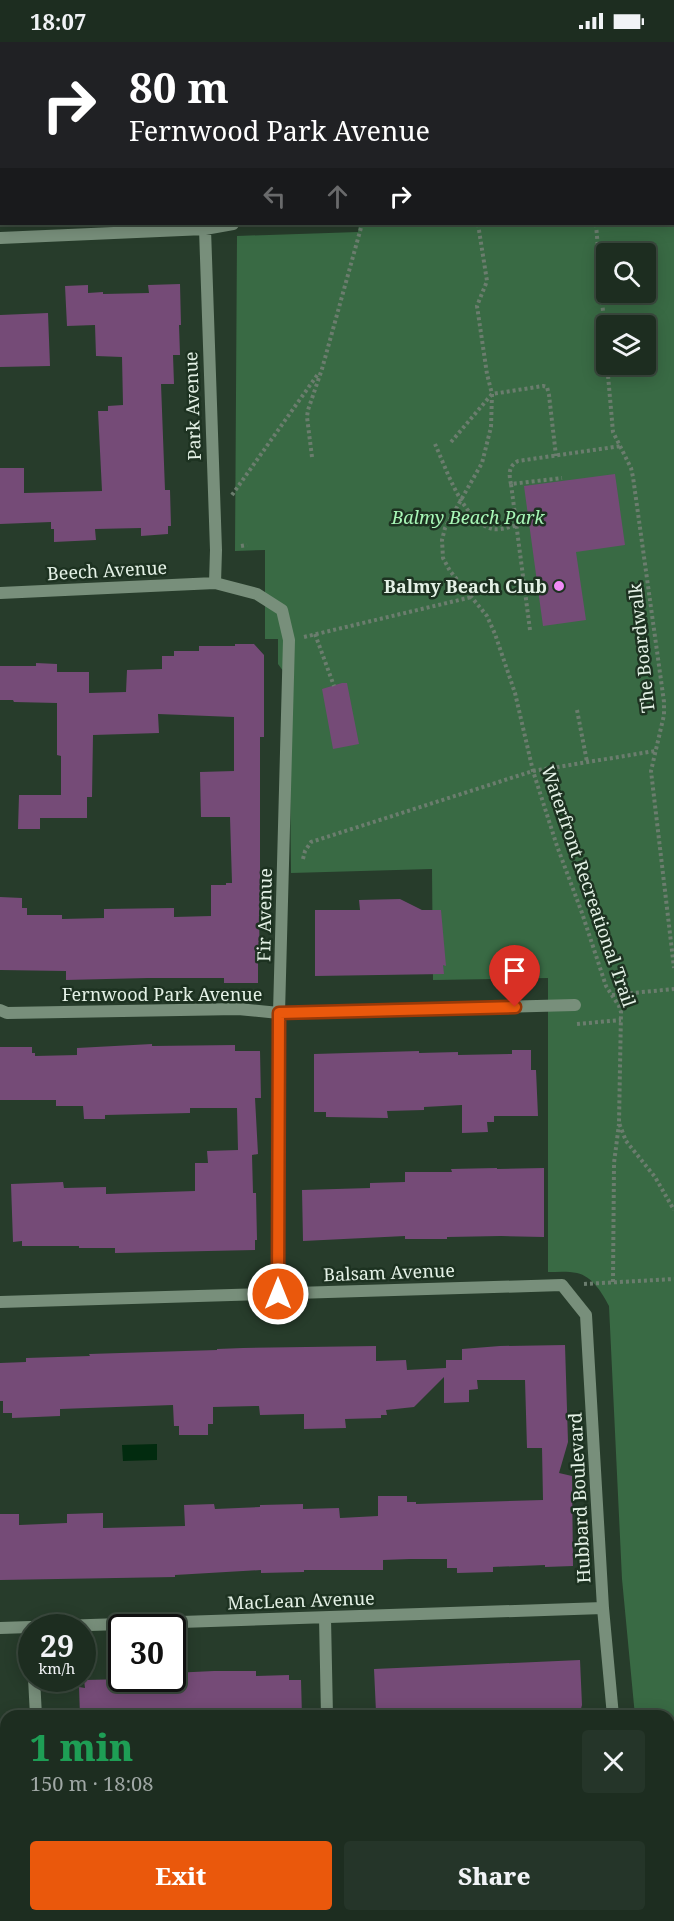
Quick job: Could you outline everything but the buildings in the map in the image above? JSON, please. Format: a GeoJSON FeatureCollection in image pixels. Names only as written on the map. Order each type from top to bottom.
{"type":"FeatureCollection","features":[{"type":"Feature","properties":{"kind":"street"},"geometry":{"type":"LineString","coordinates":[[0,238],[205,229],[227,225]]}},
{"type":"Feature","properties":{"kind":"street","name":"Park Avenue"},"geometry":{"type":"LineString","coordinates":[[205,229],[216,550],[215,582]]}},
{"type":"Feature","properties":{"kind":"street","name":"Beech Avenue"},"geometry":{"type":"LineString","coordinates":[[0,593],[215,582]]}},
{"type":"Feature","properties":{"kind":"street","name":"Fir Avenue"},"geometry":{"type":"LineString","coordinates":[[215,582],[257,594],[282,610],[289,640],[279,1013],[278,1294]]}},
{"type":"Feature","properties":{"kind":"street","name":"Fernwood Park Avenue"},"geometry":{"type":"LineString","coordinates":[[0,1010],[7,1013],[238,1009],[279,1013],[575,1005]]}},
{"type":"Feature","properties":{"kind":"street","name":"Balsam Avenue"},"geometry":{"type":"LineString","coordinates":[[0,1302],[562,1285]]}},
{"type":"Feature","properties":{"kind":"street","name":"Hubbard Boulevard"},"geometry":{"type":"LineString","coordinates":[[562,1285],[586,1315],[603,1608],[612,1710]]}},
{"type":"Feature","properties":{"kind":"street","name":"MacLean Avenue"},"geometry":{"type":"LineString","coordinates":[[96,1625],[603,1608]]}},
{"type":"Feature","properties":{"kind":"street"},"geometry":{"type":"LineString","coordinates":[[324,1618],[327,1710]]}},
{"type":"Feature","properties":{"kind":"street","name":"MacLean Avenue"},"geometry":{"type":"LineString","coordinates":[[0,1628],[18,1627]]}},
{"type":"Feature","properties":{"kind":"street"},"geometry":{"type":"LineString","coordinates":[[35,1692],[36,1710]]}},
{"type":"Feature","properties":{"kind":"path"},"geometry":{"type":"LineString","coordinates":[[312,457],[308,410],[322,369],[362,225]]}},
{"type":"Feature","properties":{"kind":"path","name":"Waterfront Recreational Trail"},"geometry":{"type":"LineString","coordinates":[[478,225],[488,281],[477,306],[492,394],[490,427],[483,463],[448,522],[442,540],[445,565],[487,616],[500,648],[515,693],[533,771],[557,846],[606,986],[619,1006],[621,1020],[619,1123],[626,1141],[655,1177],[674,1210]]}},
{"type":"Feature","properties":{"kind":"path"},"geometry":{"type":"LineString","coordinates":[[596,225],[603,315]]}},
{"type":"Feature","properties":{"kind":"path"},"geometry":{"type":"LineString","coordinates":[[227,502],[322,369]]}},
{"type":"Feature","properties":{"kind":"path","name":"The Boardwalk"},"geometry":{"type":"LineString","coordinates":[[608,375],[612,426],[633,477],[664,702],[651,771],[674,968]]}},
{"type":"Feature","properties":{"kind":"path"},"geometry":{"type":"LineString","coordinates":[[452,442],[492,394],[541,386],[547,387],[556,456]]}},
{"type":"Feature","properties":{"kind":"path"},"geometry":{"type":"LineString","coordinates":[[435,444],[461,502],[477,519],[490,528],[496,529],[529,522]]}},
{"type":"Feature","properties":{"kind":"path"},"geometry":{"type":"LineString","coordinates":[[530,630],[510,470],[516,462],[621,446]]}},
{"type":"Feature","properties":{"kind":"path"},"geometry":{"type":"LineString","coordinates":[[511,484],[562,478]]}},
{"type":"Feature","properties":{"kind":"path"},"geometry":{"type":"LineString","coordinates":[[241,546],[247,544]]}},
{"type":"Feature","properties":{"kind":"path"},"geometry":{"type":"LineString","coordinates":[[298,638],[472,597]]}},
{"type":"Feature","properties":{"kind":"path"},"geometry":{"type":"LineString","coordinates":[[315,634],[334,686]]}},
{"type":"Feature","properties":{"kind":"path"},"geometry":{"type":"LineString","coordinates":[[577,710],[586,762]]}},
{"type":"Feature","properties":{"kind":"path"},"geometry":{"type":"LineString","coordinates":[[302,861],[311,842],[533,771],[656,751]]}},
{"type":"Feature","properties":{"kind":"path"},"geometry":{"type":"LineString","coordinates":[[612,995],[674,989]]}},
{"type":"Feature","properties":{"kind":"path"},"geometry":{"type":"LineString","coordinates":[[613,1282],[614,1163],[619,1123]]}},
{"type":"Feature","properties":{"kind":"path"},"geometry":{"type":"LineString","coordinates":[[562,1285],[674,1279]]}},
{"type":"Feature","properties":{"kind":"green space","name":"Balmy Beach Park"},"geometry":{"type":"Polygon","coordinates":[[[359,225],[674,225],[674,1710],[634,1710],[622,1579],[609,1306],[596,1286],[582,1275],[570,1272],[548,1272],[548,978],[433,980],[432,869],[291,873],[289,679],[278,664],[278,639],[265,639],[265,550],[235,551],[237,236],[358,232],[359,225]]]}},
{"type":"Feature","properties":{"kind":"shaded area"},"geometry":{"type":"Polygon","coordinates":[[[157,1444],[157,1460],[123,1461],[122,1445],[157,1444]]]}},
{"type":"Feature","properties":{"kind":"place","name":"Balmy Beach Club"},"geometry":{"type":"Point","coordinates":[559,586]}},
{"type":"Feature","properties":{"kind":"route"},"geometry":{"type":"LineString","coordinates":[[278,1294],[279,1013],[515,1007]]}}]}
